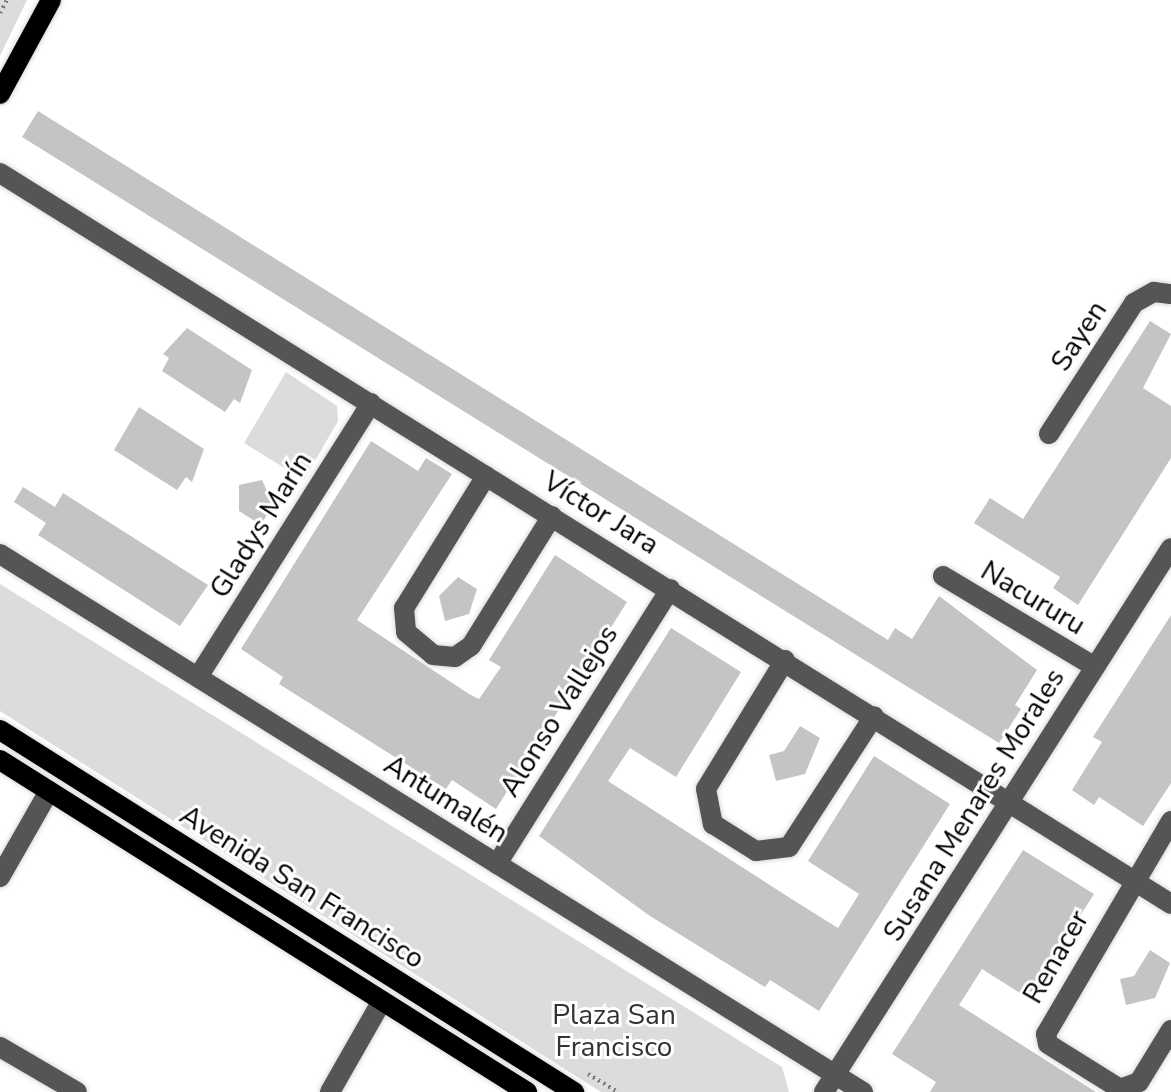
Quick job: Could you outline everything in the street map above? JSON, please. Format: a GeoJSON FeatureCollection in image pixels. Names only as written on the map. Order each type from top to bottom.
{"type":"FeatureCollection","features":[{"type":"Feature","properties":{"kind":"main road"},"geometry":{"type":"LineString","coordinates":[[0,94],[51,0]]}},
{"type":"Feature","properties":{"kind":"main road","name":"Avenida San Francisco"},"geometry":{"type":"LineString","coordinates":[[0,730],[574,1092]]}},
{"type":"Feature","properties":{"kind":"main road","name":"Avenida San Francisco"},"geometry":{"type":"LineString","coordinates":[[0,760],[527,1092]]}},
{"type":"Feature","properties":{"kind":"street","name":"Víctor Jara"},"geometry":{"type":"LineString","coordinates":[[0,173],[1010,800],[1171,904]]}},
{"type":"Feature","properties":{"kind":"street","name":"Sayen"},"geometry":{"type":"LineString","coordinates":[[1049,434],[1134,303],[1154,292],[1171,294]]}},
{"type":"Feature","properties":{"kind":"street","name":"Gladys Marín"},"geometry":{"type":"LineString","coordinates":[[198,677],[371,403]]}},
{"type":"Feature","properties":{"kind":"street"},"geometry":{"type":"LineString","coordinates":[[486,476],[404,608],[406,632],[433,655],[455,657],[471,646],[552,516]]}},
{"type":"Feature","properties":{"kind":"street","name":"Susana Menares Morales"},"geometry":{"type":"LineString","coordinates":[[830,1083],[1171,548]]}},
{"type":"Feature","properties":{"kind":"street","name":"Antumalén"},"geometry":{"type":"LineString","coordinates":[[0,554],[497,864],[830,1083],[863,1092]]}},
{"type":"Feature","properties":{"kind":"street","name":"Nacururu"},"geometry":{"type":"LineString","coordinates":[[943,576],[1095,667]]}},
{"type":"Feature","properties":{"kind":"street","name":"Alonso Vallejos"},"geometry":{"type":"LineString","coordinates":[[497,864],[670,589]]}},
{"type":"Feature","properties":{"kind":"street"},"geometry":{"type":"LineString","coordinates":[[785,660],[706,789],[713,824],[756,851],[789,847],[874,716]]}},
{"type":"Feature","properties":{"kind":"street"},"geometry":{"type":"LineString","coordinates":[[0,877],[49,791]]}},
{"type":"Feature","properties":{"kind":"street"},"geometry":{"type":"LineString","coordinates":[[1134,881],[1171,821]]}},
{"type":"Feature","properties":{"kind":"street","name":"Renacer"},"geometry":{"type":"LineString","coordinates":[[1134,881],[1049,1019],[1048,1044],[1120,1089],[1139,1082],[1171,1030]]}},
{"type":"Feature","properties":{"kind":"street"},"geometry":{"type":"LineString","coordinates":[[330,1092],[382,1001]]}},
{"type":"Feature","properties":{"kind":"street"},"geometry":{"type":"LineString","coordinates":[[0,1047],[77,1092]]}},
{"type":"Feature","properties":{"kind":"path"},"geometry":{"type":"LineString","coordinates":[[0,13],[7,0]]}},
{"type":"Feature","properties":{"kind":"green space"},"geometry":{"type":"Polygon","coordinates":[[[0,0],[27,0],[0,56],[0,0]]]}},
{"type":"Feature","properties":{"kind":"green space"},"geometry":{"type":"Polygon","coordinates":[[[286,372],[337,406],[338,421],[304,480],[244,443],[286,372]]]}},
{"type":"Feature","properties":{"kind":"green space","name":"Plaza San Francisco"},"geometry":{"type":"Polygon","coordinates":[[[0,584],[782,1067],[789,1092],[601,1092],[0,711],[0,584]]]}},
{"type":"Feature","properties":{"kind":"building"},"geometry":{"type":"Polygon","coordinates":[[[38,111],[888,640],[895,628],[912,639],[939,596],[1037,670],[1015,705],[1021,709],[999,743],[22,137],[38,111]]]}},
{"type":"Feature","properties":{"kind":"building"},"geometry":{"type":"Polygon","coordinates":[[[1150,321],[1171,334],[1143,388],[1171,406],[1171,458],[1078,605],[1053,588],[1060,577],[974,523],[990,498],[1023,519],[1150,321]]]}},
{"type":"Feature","properties":{"kind":"building"},"geometry":{"type":"Polygon","coordinates":[[[187,328],[252,370],[240,403],[234,399],[225,412],[162,371],[169,358],[163,354],[187,328]]]}},
{"type":"Feature","properties":{"kind":"building"},"geometry":{"type":"Polygon","coordinates":[[[139,407],[204,449],[192,482],[186,477],[177,490],[114,450],[139,407]]]}},
{"type":"Feature","properties":{"kind":"building"},"geometry":{"type":"Polygon","coordinates":[[[371,441],[418,471],[426,458],[452,474],[357,620],[469,694],[479,699],[501,667],[489,660],[555,555],[627,602],[496,809],[452,780],[446,789],[406,764],[279,684],[283,677],[241,649],[371,441]]]}},
{"type":"Feature","properties":{"kind":"building"},"geometry":{"type":"Polygon","coordinates":[[[262,480],[273,504],[261,525],[239,511],[239,485],[262,480]]]}},
{"type":"Feature","properties":{"kind":"building"},"geometry":{"type":"Polygon","coordinates":[[[23,487],[55,507],[63,493],[208,585],[180,626],[38,535],[46,523],[14,502],[23,487]]]}},
{"type":"Feature","properties":{"kind":"building"},"geometry":{"type":"Polygon","coordinates":[[[458,577],[477,589],[469,614],[445,621],[439,596],[458,577]]]}},
{"type":"Feature","properties":{"kind":"building"},"geometry":{"type":"Polygon","coordinates":[[[1171,615],[1171,783],[1143,826],[1099,797],[1094,805],[1072,790],[1102,742],[1093,737],[1171,615]]]}},
{"type":"Feature","properties":{"kind":"building"},"geometry":{"type":"Polygon","coordinates":[[[671,628],[741,672],[676,777],[630,748],[608,781],[790,898],[838,928],[859,894],[808,861],[874,756],[950,804],[819,1011],[770,980],[765,987],[650,916],[539,836],[671,628]]]}},
{"type":"Feature","properties":{"kind":"building"},"geometry":{"type":"Polygon","coordinates":[[[800,726],[820,738],[805,774],[776,781],[769,755],[784,751],[800,726]]]}},
{"type":"Feature","properties":{"kind":"building"},"geometry":{"type":"Polygon","coordinates":[[[1023,850],[1094,894],[1028,998],[982,969],[959,1005],[1096,1092],[930,1092],[936,1082],[892,1054],[1023,850]]]}},
{"type":"Feature","properties":{"kind":"building"},"geometry":{"type":"Polygon","coordinates":[[[1150,950],[1170,963],[1155,998],[1126,1005],[1120,979],[1134,976],[1150,950]]]}}]}
